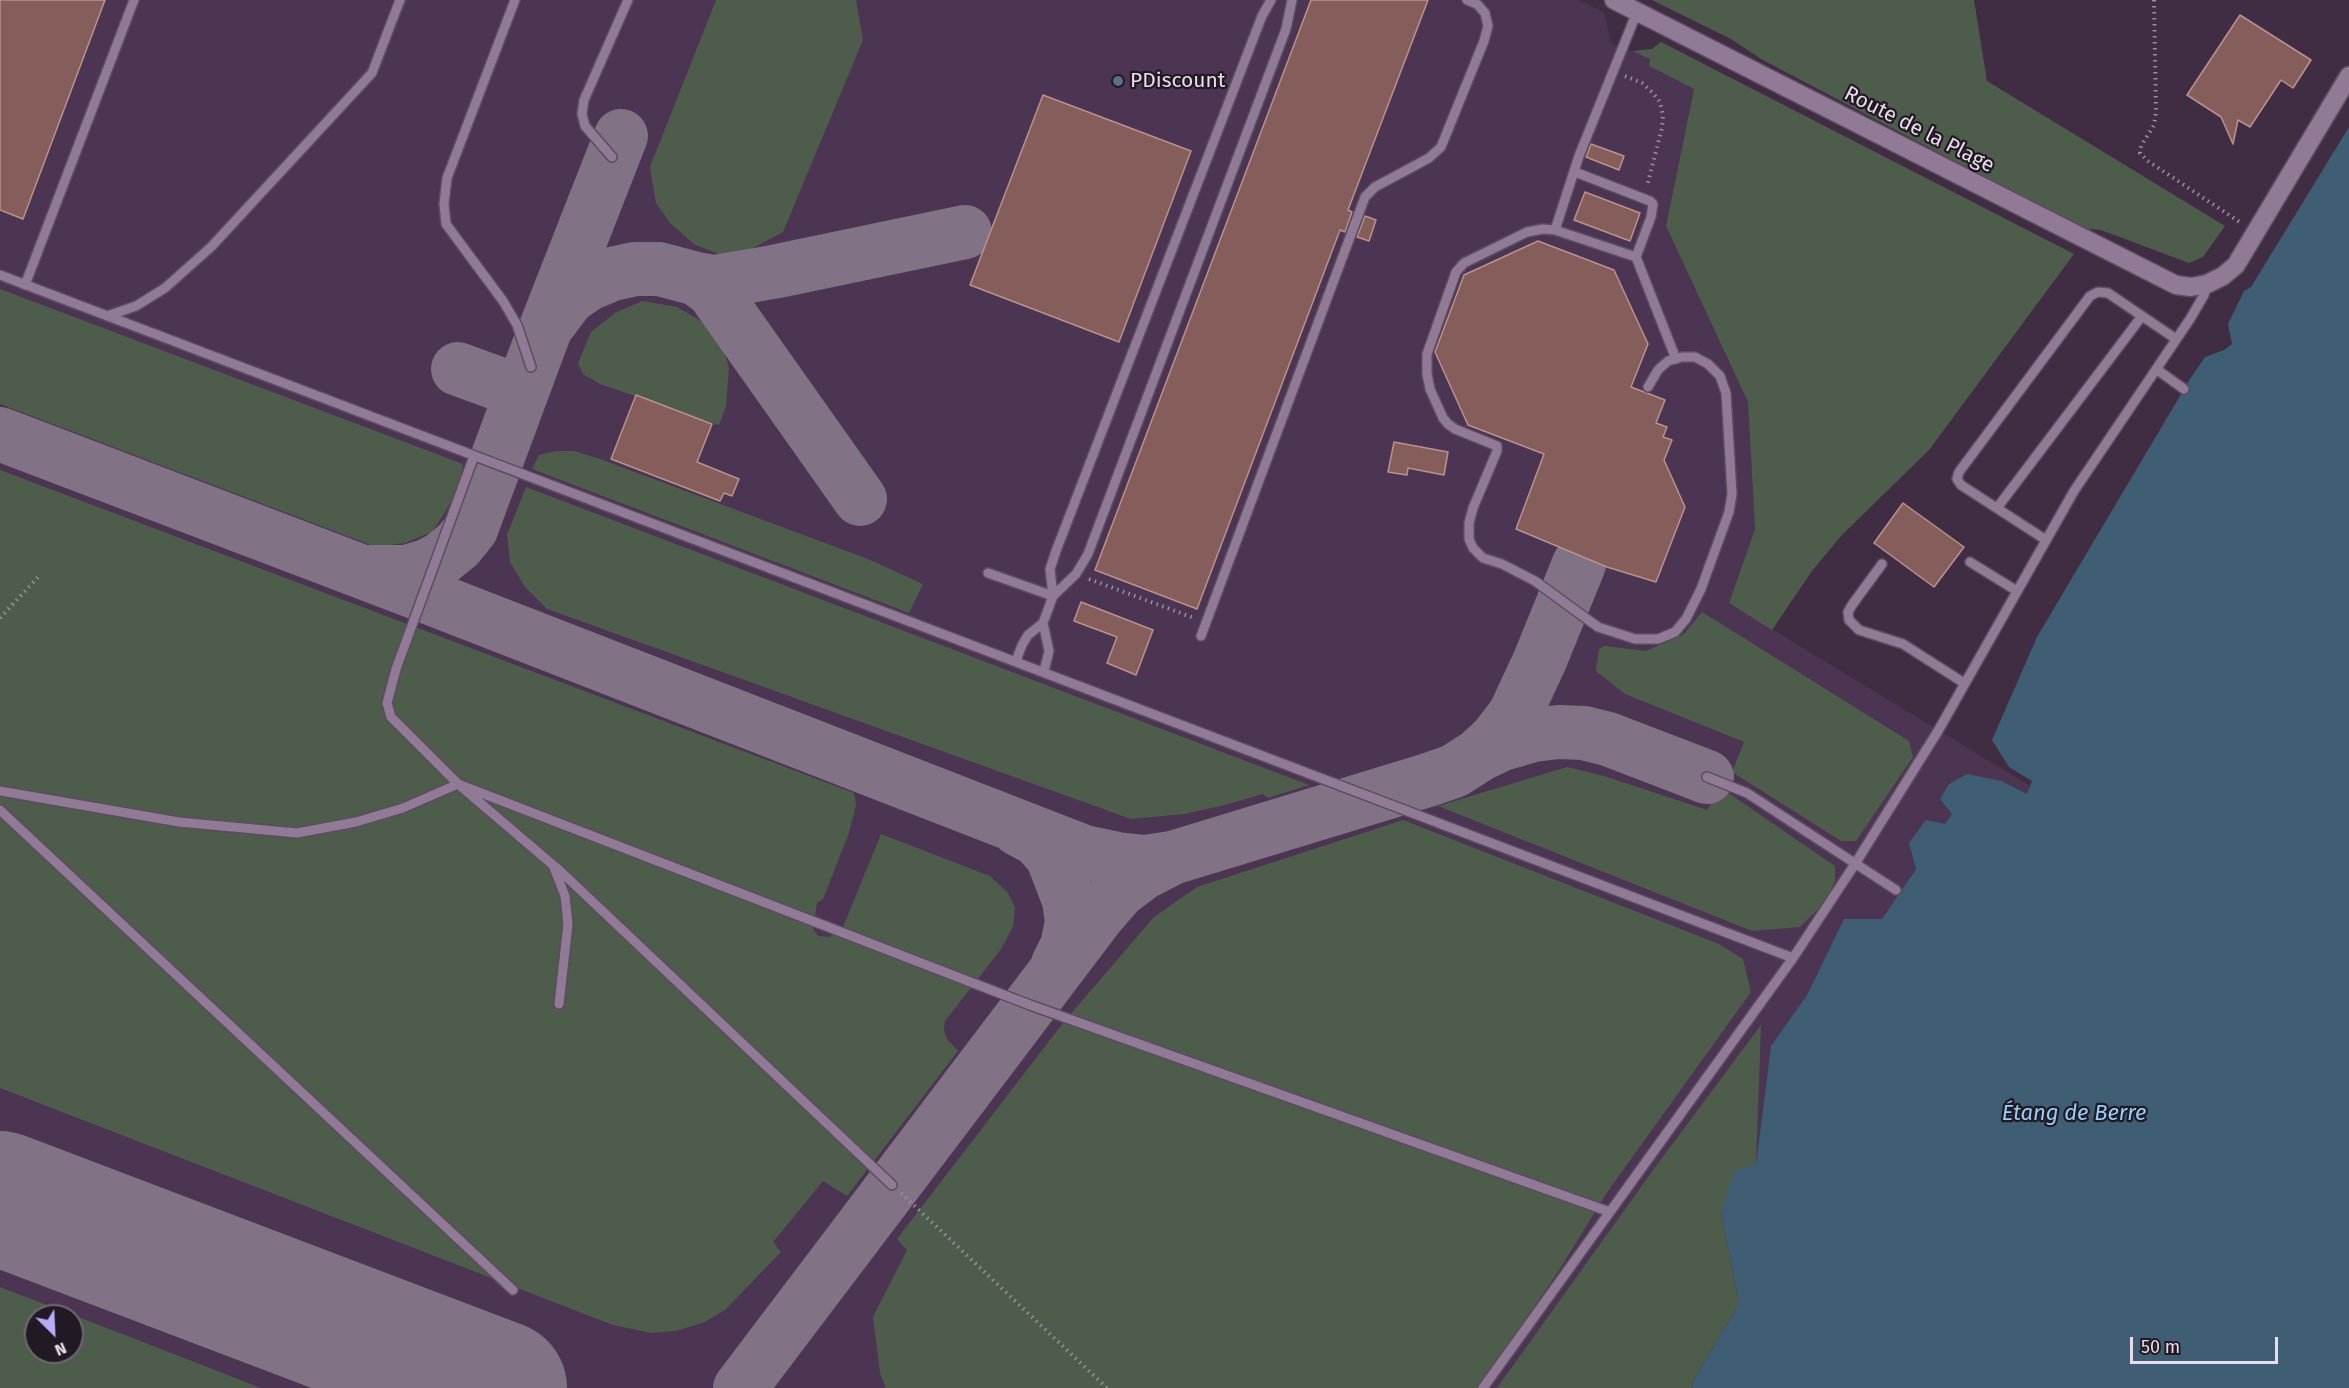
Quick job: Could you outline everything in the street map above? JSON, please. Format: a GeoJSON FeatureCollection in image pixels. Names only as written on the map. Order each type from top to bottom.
{"type":"FeatureCollection","features":[{"type":"Feature","properties":{"kind":"street","name":"Route de la Plage"},"geometry":{"type":"LineString","coordinates":[[1614,0],[2176,285],[2191,287],[2207,284]]}},
{"type":"Feature","properties":{"kind":"street"},"geometry":{"type":"LineString","coordinates":[[2207,284],[2223,276],[2236,265],[2349,76]]}},
{"type":"Feature","properties":{"kind":"lane"},"geometry":{"type":"LineString","coordinates":[[25,285],[134,0]]}},
{"type":"Feature","properties":{"kind":"lane"},"geometry":{"type":"LineString","coordinates":[[107,316],[136,306],[165,288],[211,247],[372,73],[400,0]]}},
{"type":"Feature","properties":{"kind":"lane"},"geometry":{"type":"LineString","coordinates":[[515,0],[447,178],[444,204],[446,224],[503,301],[516,325],[531,367]]}},
{"type":"Feature","properties":{"kind":"lane"},"geometry":{"type":"LineString","coordinates":[[612,157],[585,126],[582,114],[584,100],[628,0]]}},
{"type":"Feature","properties":{"kind":"lane"},"geometry":{"type":"LineString","coordinates":[[1053,596],[1050,569],[1056,551],[1262,16],[1271,0]]}},
{"type":"Feature","properties":{"kind":"lane"},"geometry":{"type":"LineString","coordinates":[[1016,661],[1028,635],[1043,623],[1053,596],[1076,574],[1088,554],[1286,29],[1293,0]]}},
{"type":"Feature","properties":{"kind":"lane"},"geometry":{"type":"LineString","coordinates":[[1201,636],[1365,197],[1375,186],[1430,158],[1441,147],[1488,26],[1485,13],[1476,4],[1467,0]]}},
{"type":"Feature","properties":{"kind":"lane"},"geometry":{"type":"LineString","coordinates":[[1555,230],[1579,156],[1637,12]]}},
{"type":"Feature","properties":{"kind":"lane"},"geometry":{"type":"LineString","coordinates":[[1575,172],[1650,201],[1653,208],[1636,257],[1676,359]]}},
{"type":"Feature","properties":{"kind":"lane"},"geometry":{"type":"LineString","coordinates":[[1636,257],[1555,230],[1527,232],[1464,263],[1456,272],[1427,354],[1430,389],[1443,418],[1455,429],[1497,446],[1469,523],[1469,539],[1473,548],[1483,558],[1502,564],[1535,581],[1598,627],[1635,639],[1658,639],[1675,632],[1686,619],[1701,590],[1730,512],[1732,494],[1726,393],[1720,376],[1708,364],[1695,357],[1676,359],[1668,361],[1658,370],[1648,387]]}},
{"type":"Feature","properties":{"kind":"lane"},"geometry":{"type":"LineString","coordinates":[[0,275],[1793,958]]}},
{"type":"Feature","properties":{"kind":"lane"},"geometry":{"type":"LineString","coordinates":[[1483,1388],[1793,958],[1855,864],[1938,731],[2074,490],[2176,339],[2204,294],[2207,284]]}},
{"type":"Feature","properties":{"kind":"lane"},"geometry":{"type":"LineString","coordinates":[[2046,540],[1961,485],[1957,479],[1959,472],[2090,296],[2098,292],[2108,293],[2176,339]]}},
{"type":"Feature","properties":{"kind":"lane"},"geometry":{"type":"LineString","coordinates":[[1997,508],[2142,316]]}},
{"type":"Feature","properties":{"kind":"lane"},"geometry":{"type":"LineString","coordinates":[[2156,369],[2184,388]]}},
{"type":"Feature","properties":{"kind":"lane"},"geometry":{"type":"LineString","coordinates":[[474,456],[396,669],[387,703],[391,717],[458,784],[553,865],[892,1185]]}},
{"type":"Feature","properties":{"kind":"lane"},"geometry":{"type":"LineString","coordinates":[[1970,562],[2017,591]]}},
{"type":"Feature","properties":{"kind":"lane"},"geometry":{"type":"LineString","coordinates":[[1882,564],[1852,605],[1848,612],[1849,620],[1859,630],[1902,644],[1964,684]]}},
{"type":"Feature","properties":{"kind":"lane"},"geometry":{"type":"LineString","coordinates":[[988,573],[1053,596]]}},
{"type":"Feature","properties":{"kind":"lane"},"geometry":{"type":"LineString","coordinates":[[1043,623],[1049,651],[1044,671]]}},
{"type":"Feature","properties":{"kind":"lane"},"geometry":{"type":"LineString","coordinates":[[1707,777],[1747,793],[1896,890]]}},
{"type":"Feature","properties":{"kind":"lane"},"geometry":{"type":"LineString","coordinates":[[0,791],[179,822],[297,833],[356,822],[403,808],[458,784],[1030,1005],[1610,1212]]}},
{"type":"Feature","properties":{"kind":"lane"},"geometry":{"type":"LineString","coordinates":[[0,810],[513,1290]]}},
{"type":"Feature","properties":{"kind":"lane"},"geometry":{"type":"LineString","coordinates":[[553,865],[565,896],[568,924],[559,1004]]}},
{"type":"Feature","properties":{"kind":"path"},"geometry":{"type":"LineString","coordinates":[[2154,0],[2156,112],[2154,125],[2141,146],[2140,153],[2148,161],[2257,233]]}},
{"type":"Feature","properties":{"kind":"path"},"geometry":{"type":"LineString","coordinates":[[1612,71],[1642,83],[1660,102],[1663,116],[1662,128],[1644,198]]}},
{"type":"Feature","properties":{"kind":"path"},"geometry":{"type":"LineString","coordinates":[[1076,574],[1206,622]]}},
{"type":"Feature","properties":{"kind":"path"},"geometry":{"type":"LineString","coordinates":[[0,618],[39,576]]}},
{"type":"Feature","properties":{"kind":"path"},"geometry":{"type":"LineString","coordinates":[[892,1185],[1107,1388]]}},
{"type":"Feature","properties":{"kind":"shaded area"},"geometry":{"type":"Polygon","coordinates":[[[0,0],[1579,0],[1604,12],[1611,43],[1651,59],[1649,66],[1694,89],[1666,226],[1748,402],[1755,529],[1729,603],[2030,786],[2027,795],[2002,781],[1940,799],[1952,814],[1945,824],[1909,843],[1916,869],[1882,919],[1844,920],[1807,995],[1771,1046],[1756,1164],[1692,1388],[0,1388],[0,0]]]}},
{"type":"Feature","properties":{"kind":"green space"},"geometry":{"type":"Polygon","coordinates":[[[716,0],[856,0],[863,40],[783,232],[751,249],[722,255],[695,245],[670,223],[656,203],[650,167],[716,0]]]}},
{"type":"Feature","properties":{"kind":"green space"},"geometry":{"type":"Polygon","coordinates":[[[1652,0],[1974,0],[1987,81],[2225,226],[2203,257],[2189,263],[2101,230],[2081,228],[1761,59],[1731,39],[1652,0]]]}},
{"type":"Feature","properties":{"kind":"green space"},"geometry":{"type":"Polygon","coordinates":[[[1661,42],[2074,254],[1929,450],[1841,536],[1812,571],[1772,630],[1729,603],[1755,529],[1748,402],[1666,226],[1694,89],[1649,66],[1650,59],[1632,51],[1652,49],[1661,42]]]}},
{"type":"Feature","properties":{"kind":"green space"},"geometry":{"type":"Polygon","coordinates":[[[0,289],[463,464],[459,487],[432,532],[405,543],[376,547],[0,404],[0,289]]]}},
{"type":"Feature","properties":{"kind":"green space"},"geometry":{"type":"Polygon","coordinates":[[[642,301],[677,307],[701,321],[722,344],[729,368],[726,406],[719,425],[600,384],[583,374],[578,363],[591,332],[615,313],[642,301]]]}},
{"type":"Feature","properties":{"kind":"green space"},"geometry":{"type":"Polygon","coordinates":[[[557,451],[574,451],[600,459],[868,559],[923,584],[909,613],[532,469],[539,455],[557,451]]]}},
{"type":"Feature","properties":{"kind":"green space"},"geometry":{"type":"Polygon","coordinates":[[[0,470],[854,793],[856,805],[849,833],[823,899],[817,903],[813,929],[818,936],[829,937],[843,927],[881,834],[990,876],[1008,893],[1015,908],[1013,927],[1001,949],[945,1021],[944,1030],[947,1039],[958,1051],[847,1196],[823,1181],[773,1242],[781,1252],[725,1310],[705,1322],[676,1331],[651,1333],[613,1325],[0,1088],[0,470]]]}},
{"type":"Feature","properties":{"kind":"green space"},"geometry":{"type":"Polygon","coordinates":[[[526,487],[1309,785],[1268,798],[1263,794],[1184,814],[1131,819],[547,609],[525,587],[510,562],[507,535],[526,487]]]}},
{"type":"Feature","properties":{"kind":"green space"},"geometry":{"type":"Polygon","coordinates":[[[1702,612],[1909,741],[1913,757],[1856,841],[1841,841],[1732,772],[1744,742],[1625,694],[1596,671],[1599,649],[1605,646],[1646,651],[1684,634],[1702,612]]]}},
{"type":"Feature","properties":{"kind":"green space"},"geometry":{"type":"Polygon","coordinates":[[[1567,767],[1601,775],[1707,810],[1721,788],[1835,866],[1835,881],[1826,901],[1800,927],[1752,931],[1438,806],[1567,767]]]}},
{"type":"Feature","properties":{"kind":"green space"},"geometry":{"type":"Polygon","coordinates":[[[1403,820],[1719,944],[1743,959],[1751,992],[1608,1191],[1556,1275],[1478,1388],[886,1388],[880,1373],[873,1317],[907,1250],[897,1239],[1063,1023],[1154,917],[1197,887],[1403,820]]]}},
{"type":"Feature","properties":{"kind":"green space"},"geometry":{"type":"Polygon","coordinates":[[[1761,1025],[1756,1164],[1721,1211],[1739,1303],[1694,1380],[1692,1388],[1497,1388],[1656,1166],[1761,1025]]]}},
{"type":"Feature","properties":{"kind":"green space"},"geometry":{"type":"Polygon","coordinates":[[[0,1287],[44,1304],[24,1304],[24,1364],[84,1364],[84,1320],[261,1388],[0,1388],[0,1287]]]}},
{"type":"Feature","properties":{"kind":"water","name":"Étang de Berre"},"geometry":{"type":"Polygon","coordinates":[[[2349,127],[2349,1388],[1692,1388],[1694,1380],[1739,1303],[1721,1211],[1735,1171],[1756,1164],[1771,1046],[1807,995],[1844,919],[1882,919],[1916,869],[1909,843],[1926,820],[1945,824],[1952,814],[1940,799],[1949,784],[1967,774],[2002,781],[2027,794],[2032,781],[2009,767],[1992,740],[2037,637],[2190,379],[2205,357],[2224,350],[2232,344],[2228,324],[2244,291],[2251,287],[2349,127]]]}},
{"type":"Feature","properties":{"kind":"building"},"geometry":{"type":"Polygon","coordinates":[[[0,0],[105,0],[23,219],[0,210],[0,0]]]}},
{"type":"Feature","properties":{"kind":"building"},"geometry":{"type":"Polygon","coordinates":[[[1311,0],[1428,0],[1348,210],[1352,212],[1345,232],[1340,230],[1197,609],[1095,570],[1311,0]]]}},
{"type":"Feature","properties":{"kind":"building"},"geometry":{"type":"Polygon","coordinates":[[[2240,15],[2311,60],[2293,88],[2281,80],[2250,127],[2238,120],[2233,144],[2221,117],[2187,95],[2240,15]]]}},
{"type":"Feature","properties":{"kind":"building"},"geometry":{"type":"Polygon","coordinates":[[[1043,95],[1191,151],[1119,342],[970,285],[1043,95]]]}},
{"type":"Feature","properties":{"kind":"building"},"geometry":{"type":"Polygon","coordinates":[[[1591,144],[1624,156],[1619,170],[1586,157],[1591,144]]]}},
{"type":"Feature","properties":{"kind":"building"},"geometry":{"type":"Polygon","coordinates":[[[1585,192],[1640,213],[1630,241],[1574,220],[1585,192]]]}},
{"type":"Feature","properties":{"kind":"building"},"geometry":{"type":"Polygon","coordinates":[[[1365,216],[1376,220],[1369,241],[1357,237],[1365,216]]]}},
{"type":"Feature","properties":{"kind":"building"},"geometry":{"type":"Polygon","coordinates":[[[1538,241],[1614,270],[1648,344],[1631,387],[1665,400],[1656,423],[1667,427],[1663,437],[1672,440],[1664,460],[1685,507],[1656,582],[1607,567],[1516,529],[1544,454],[1468,425],[1435,352],[1464,275],[1538,241]]]}},
{"type":"Feature","properties":{"kind":"building"},"geometry":{"type":"Polygon","coordinates":[[[636,395],[712,424],[697,462],[739,479],[732,496],[724,493],[720,501],[611,459],[636,395]]]}},
{"type":"Feature","properties":{"kind":"building"},"geometry":{"type":"Polygon","coordinates":[[[1394,442],[1448,452],[1444,475],[1408,468],[1407,475],[1388,472],[1394,442]]]}},
{"type":"Feature","properties":{"kind":"building"},"geometry":{"type":"Polygon","coordinates":[[[1903,503],[1964,547],[1934,587],[1874,543],[1903,503]]]}},
{"type":"Feature","properties":{"kind":"building"},"geometry":{"type":"Polygon","coordinates":[[[1081,602],[1153,630],[1136,675],[1107,663],[1117,637],[1074,621],[1081,602]]]}},
{"type":"Feature","properties":{"kind":"taxiway"},"geometry":{"type":"LineString","coordinates":[[370,572],[406,572],[427,566],[458,545],[471,529],[543,335],[621,136]]}},
{"type":"Feature","properties":{"kind":"taxiway"},"geometry":{"type":"LineString","coordinates":[[697,279],[714,282],[773,272],[965,232]]}},
{"type":"Feature","properties":{"kind":"taxiway"},"geometry":{"type":"LineString","coordinates":[[550,322],[568,298],[588,284],[612,274],[635,269],[659,269],[697,279],[713,291],[860,499]]}},
{"type":"Feature","properties":{"kind":"taxiway"},"geometry":{"type":"LineString","coordinates":[[458,369],[521,392]]}},
{"type":"Feature","properties":{"kind":"taxiway"},"geometry":{"type":"LineString","coordinates":[[0,434],[423,595],[1084,852],[1145,862],[1172,858],[1428,780],[1454,771],[1479,755],[1496,739],[1515,714],[1540,660],[1579,564]]}},
{"type":"Feature","properties":{"kind":"taxiway"},"geometry":{"type":"LineString","coordinates":[[1479,755],[1502,744],[1533,735],[1559,732],[1584,733],[1608,739],[1707,777]]}},
{"type":"Feature","properties":{"kind":"taxiway"},"geometry":{"type":"LineString","coordinates":[[1018,829],[1037,839],[1052,856],[1069,900],[1072,922],[1067,946],[1058,964]]}},
{"type":"Feature","properties":{"kind":"taxiway"},"geometry":{"type":"LineString","coordinates":[[740,1388],[1099,914],[1119,891],[1143,873],[1172,858]]}},
{"type":"Feature","properties":{"kind":"runway"},"geometry":{"type":"LineString","coordinates":[[0,1198],[500,1388]]}},
{"type":"Feature","properties":{"kind":"place","name":"PDiscount"},"geometry":{"type":"Point","coordinates":[1118,81]}}]}
